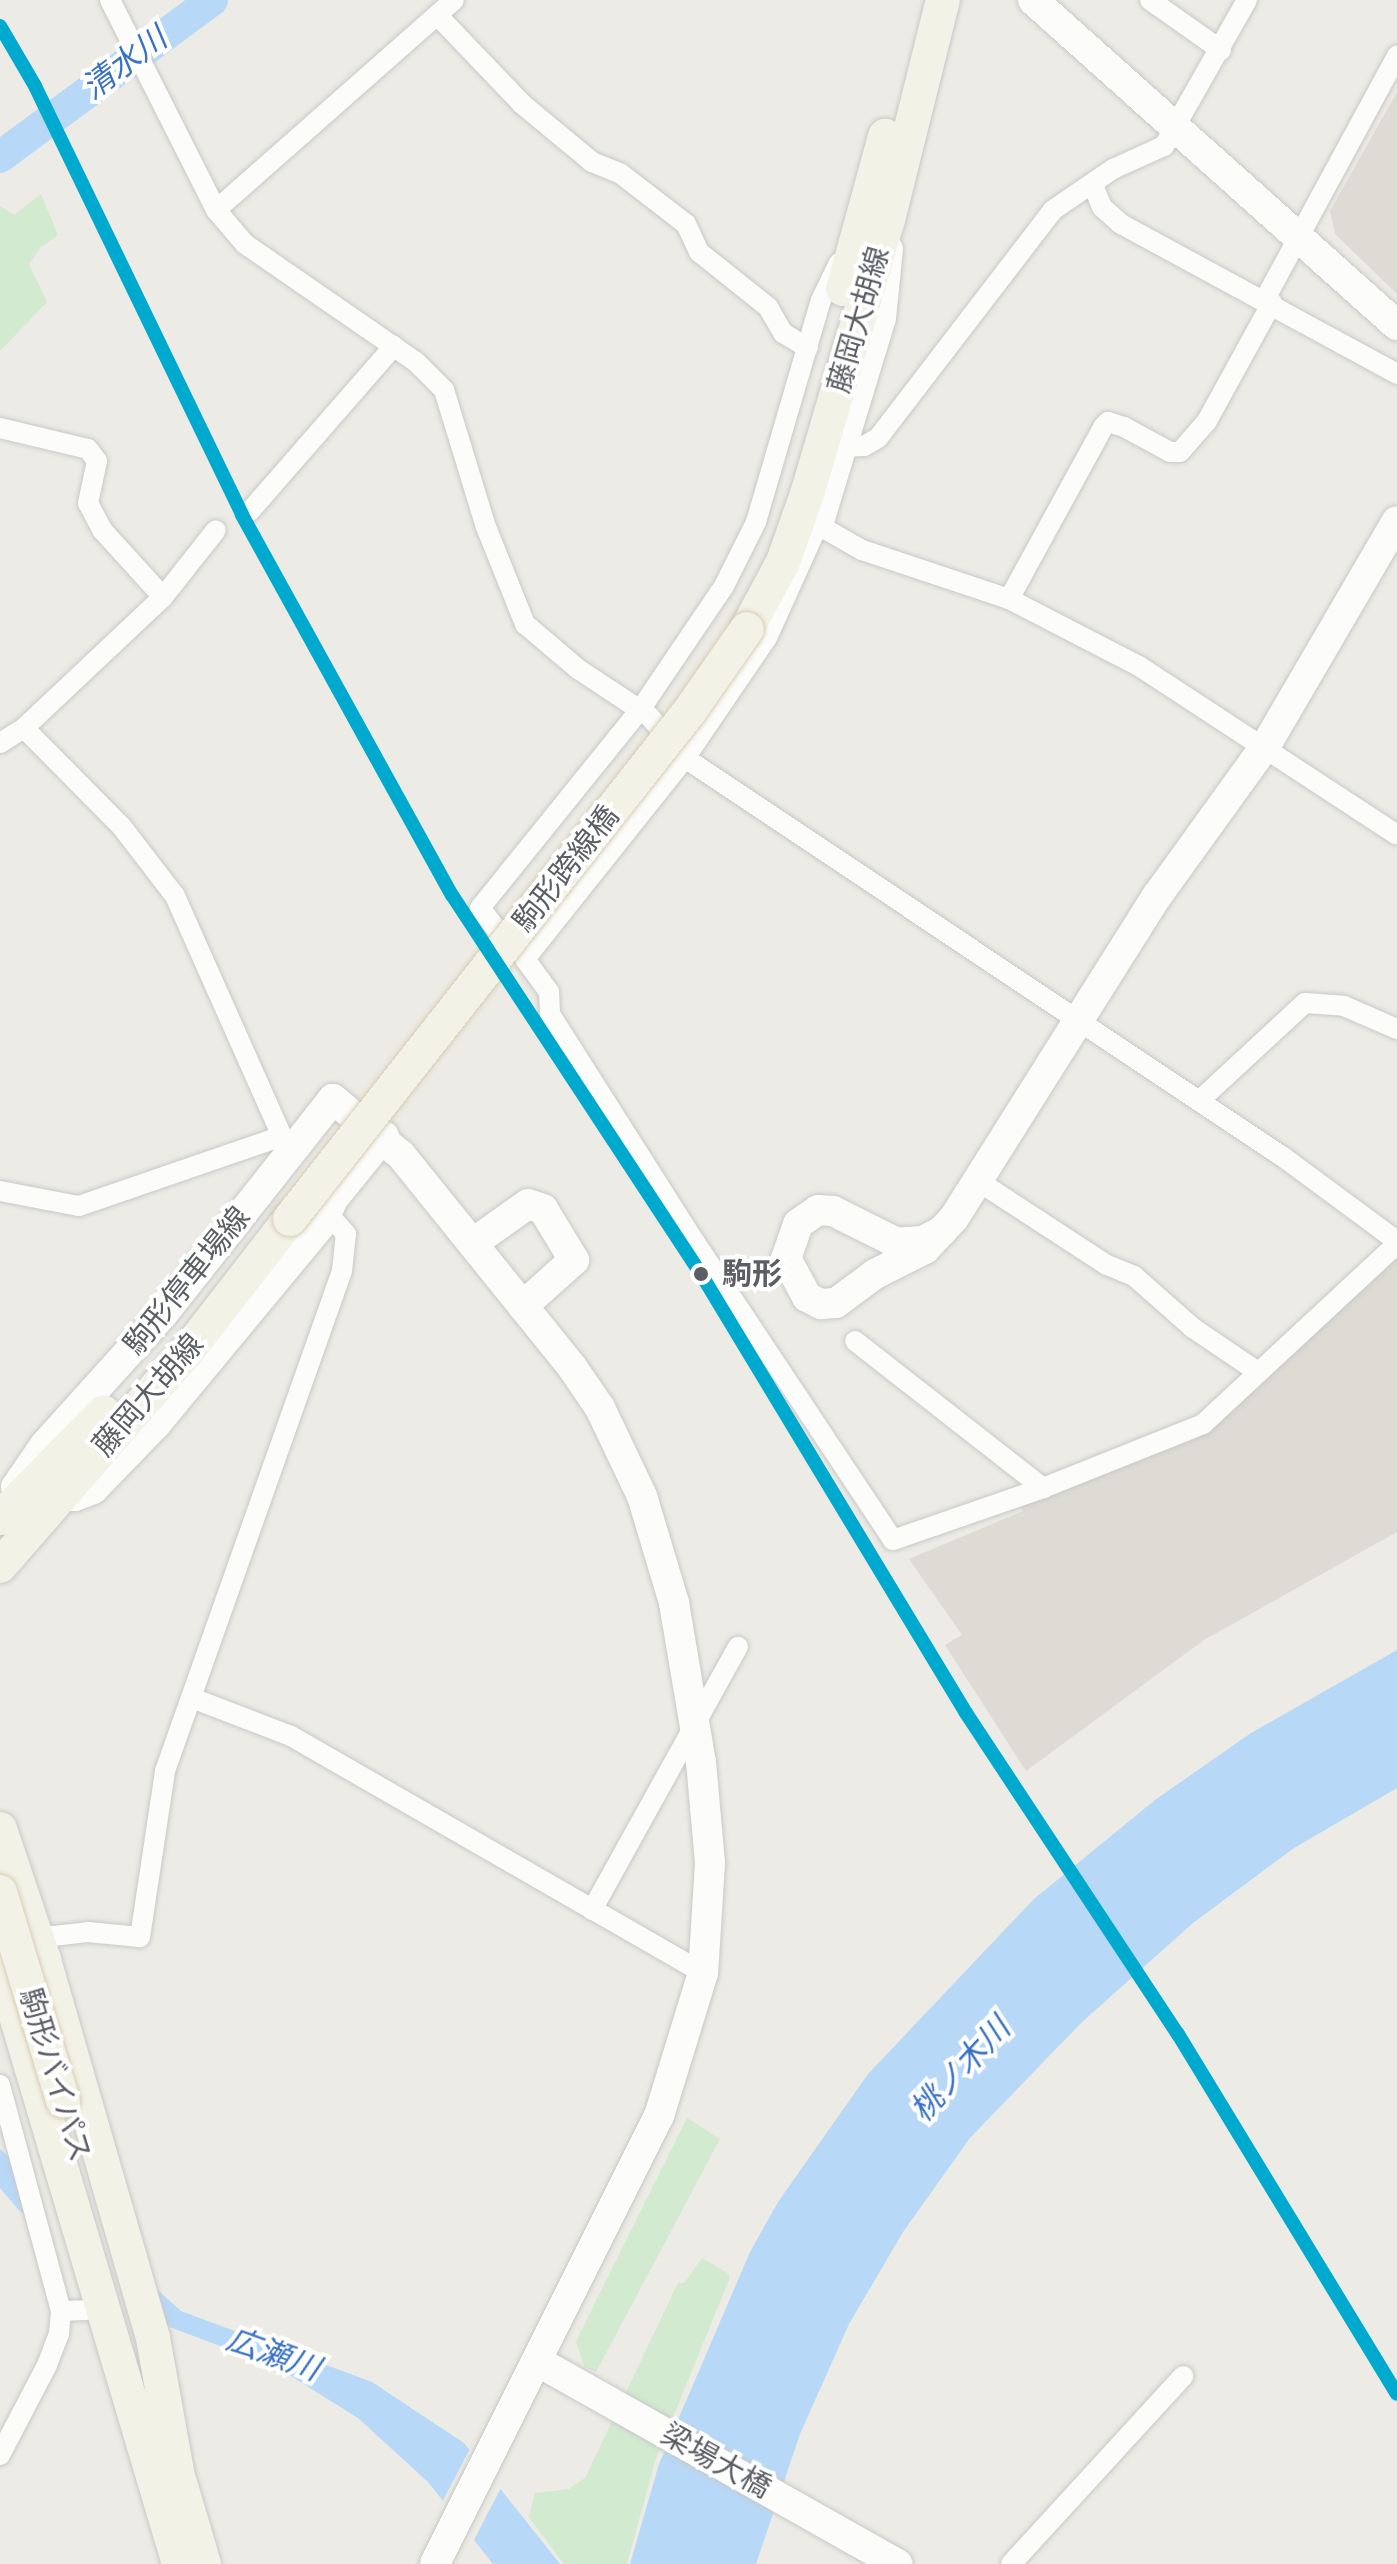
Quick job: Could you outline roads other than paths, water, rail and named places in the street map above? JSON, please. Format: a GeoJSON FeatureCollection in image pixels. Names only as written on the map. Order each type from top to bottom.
{"type":"FeatureCollection","features":[{"type":"Feature","properties":{"kind":"main road","name":"藤岡大胡線"},"geometry":{"type":"LineString","coordinates":[[737,624],[788,481],[922,0]]}},
{"type":"Feature","properties":{"kind":"main road","name":"藤岡大胡線"},"geometry":{"type":"LineString","coordinates":[[737,624],[783,562],[808,491],[888,220],[943,0]]}},
{"type":"Feature","properties":{"kind":"main road","name":"駒形跨線橋"},"geometry":{"type":"LineString","coordinates":[[282,1212],[689,712],[737,624]]}},
{"type":"Feature","properties":{"kind":"main road","name":"藤岡大胡線"},"geometry":{"type":"LineString","coordinates":[[0,1566],[186,1353],[282,1212]]}},
{"type":"Feature","properties":{"kind":"main road","name":"藤岡大胡線"},"geometry":{"type":"LineString","coordinates":[[0,1515],[122,1394],[282,1212]]}},
{"type":"Feature","properties":{"kind":"main road"},"geometry":{"type":"LineString","coordinates":[[0,1829],[36,1937],[95,2209],[95,2309],[179,2564]]}},
{"type":"Feature","properties":{"kind":"main road","name":"駒形バイパス"},"geometry":{"type":"LineString","coordinates":[[0,1892],[54,2104]]}},
{"type":"Feature","properties":{"kind":"main road","name":"駒形バイパス"},"geometry":{"type":"LineString","coordinates":[[0,1962],[95,2209]]}},
{"type":"Feature","properties":{"kind":"main road"},"geometry":{"type":"LineString","coordinates":[[0,2044],[23,2140],[95,2309],[177,2471],[204,2564]]}},
{"type":"Feature","properties":{"kind":"street"},"geometry":{"type":"LineString","coordinates":[[110,0],[147,80],[216,210],[245,244],[394,346],[444,390],[486,527],[525,624],[578,669],[640,710],[685,758],[1368,1215],[1397,1242],[1203,1424],[1180,1437],[893,1540],[885,1533],[558,1027],[550,1014],[549,992],[525,959],[480,908],[640,710],[691,641],[756,522],[829,279],[854,250]]}},
{"type":"Feature","properties":{"kind":"street"},"geometry":{"type":"LineString","coordinates":[[216,210],[439,17],[454,0]]}},
{"type":"Feature","properties":{"kind":"street"},"geometry":{"type":"LineString","coordinates":[[1033,0],[1175,132],[1397,325]]}},
{"type":"Feature","properties":{"kind":"street"},"geometry":{"type":"LineString","coordinates":[[1150,0],[1221,50]]}},
{"type":"Feature","properties":{"kind":"street"},"geometry":{"type":"LineString","coordinates":[[845,447],[864,446],[878,438],[1053,210],[1113,169],[1158,151],[1175,132],[1247,0]]}},
{"type":"Feature","properties":{"kind":"street"},"geometry":{"type":"LineString","coordinates":[[439,17],[522,104],[592,162],[621,174],[686,224],[699,252],[768,307],[783,333],[809,342]]}},
{"type":"Feature","properties":{"kind":"street"},"geometry":{"type":"LineString","coordinates":[[1009,599],[1108,422],[1124,427],[1170,452],[1180,452],[1207,421],[1269,301],[1297,235],[1397,56]]}},
{"type":"Feature","properties":{"kind":"street"},"geometry":{"type":"LineString","coordinates":[[1093,185],[1110,217],[1269,301],[1397,374]]}},
{"type":"Feature","properties":{"kind":"street"},"geometry":{"type":"LineString","coordinates":[[525,959],[685,758],[767,638],[818,525],[845,447],[881,318],[888,220]]}},
{"type":"Feature","properties":{"kind":"street"},"geometry":{"type":"LineString","coordinates":[[250,511],[394,346]]}},
{"type":"Feature","properties":{"kind":"street"},"geometry":{"type":"LineString","coordinates":[[0,428],[88,449],[97,461],[88,503],[103,531],[163,597]]}},
{"type":"Feature","properties":{"kind":"street"},"geometry":{"type":"LineString","coordinates":[[942,1231],[914,1243],[897,1243],[833,1211],[818,1210],[798,1224],[786,1258],[801,1291],[813,1302],[828,1305],[925,1249],[942,1231],[978,1181],[1157,896],[1266,745],[1397,521]]}},
{"type":"Feature","properties":{"kind":"street"},"geometry":{"type":"LineString","coordinates":[[818,525],[870,553],[1009,599],[1139,666],[1266,745],[1397,835]]}},
{"type":"Feature","properties":{"kind":"street"},"geometry":{"type":"LineString","coordinates":[[0,743],[24,728],[163,597],[216,530]]}},
{"type":"Feature","properties":{"kind":"street"},"geometry":{"type":"LineString","coordinates":[[0,1191],[79,1206],[288,1142],[175,896],[122,827],[24,728]]}},
{"type":"Feature","properties":{"kind":"street"},"geometry":{"type":"LineString","coordinates":[[1199,1101],[1305,1003],[1344,1006],[1397,1029]]}},
{"type":"Feature","properties":{"kind":"street","name":"駒形停車場線"},"geometry":{"type":"LineString","coordinates":[[0,1515],[45,1445],[163,1314],[288,1142],[333,1099],[384,1136],[523,1306],[600,1408],[638,1485],[674,1603],[694,1721],[710,1849],[703,1973],[659,2116],[501,2439],[436,2563]]}},
{"type":"Feature","properties":{"kind":"street"},"geometry":{"type":"LineString","coordinates":[[61,1495],[75,1496],[93,1489],[156,1424],[329,1215],[333,1199],[384,1136]]}},
{"type":"Feature","properties":{"kind":"street"},"geometry":{"type":"LineString","coordinates":[[978,1181],[1107,1265],[1134,1276],[1193,1328],[1258,1372]]}},
{"type":"Feature","properties":{"kind":"street"},"geometry":{"type":"LineString","coordinates":[[473,1243],[528,1204],[543,1209],[574,1260],[523,1306]]}},
{"type":"Feature","properties":{"kind":"street"},"geometry":{"type":"LineString","coordinates":[[0,1944],[88,1932],[140,1937],[165,1771],[342,1271],[346,1234],[329,1215]]}},
{"type":"Feature","properties":{"kind":"street"},"geometry":{"type":"LineString","coordinates":[[855,1341],[1043,1488]]}},
{"type":"Feature","properties":{"kind":"street"},"geometry":{"type":"LineString","coordinates":[[592,1910],[694,1721],[738,1647]]}},
{"type":"Feature","properties":{"kind":"street"},"geometry":{"type":"LineString","coordinates":[[192,1698],[291,1736],[703,1973]]}},
{"type":"Feature","properties":{"kind":"street"},"geometry":{"type":"LineString","coordinates":[[0,2085],[23,2140]]}},
{"type":"Feature","properties":{"kind":"street"},"geometry":{"type":"LineString","coordinates":[[0,2455],[47,2365],[59,2334],[95,2309]]}},
{"type":"Feature","properties":{"kind":"street","name":"梁場大橋"},"geometry":{"type":"LineString","coordinates":[[537,2361],[898,2564]]}},
{"type":"Feature","properties":{"kind":"street"},"geometry":{"type":"LineString","coordinates":[[1011,2564],[1183,2376]]}},
{"type":"Feature","properties":{"kind":"water","name":"桃ノ木川"},"geometry":{"type":"Polygon","coordinates":[[[1397,1650],[1397,1788],[1294,1848],[1193,1923],[1081,2023],[970,2138],[903,2232],[849,2324],[800,2434],[756,2564],[630,2564],[659,2464],[750,2252],[778,2202],[868,2074],[1034,1899],[1155,1800],[1251,1733],[1397,1650]]]}},
{"type":"Feature","properties":{"kind":"water","name":"広瀬川"},"geometry":{"type":"Polygon","coordinates":[[[0,2149],[181,2311],[372,2382],[464,2443],[560,2564],[493,2564],[428,2482],[358,2418],[278,2368],[170,2327],[136,2306],[18,2209],[0,2188],[0,2149]]]}},
{"type":"Feature","properties":{"kind":"waterway","name":"清水川"},"geometry":{"type":"LineString","coordinates":[[0,157],[212,0]]}},
{"type":"Feature","properties":{"kind":"place","name":"駒形"},"geometry":{"type":"Point","coordinates":[701,1274]}}]}
